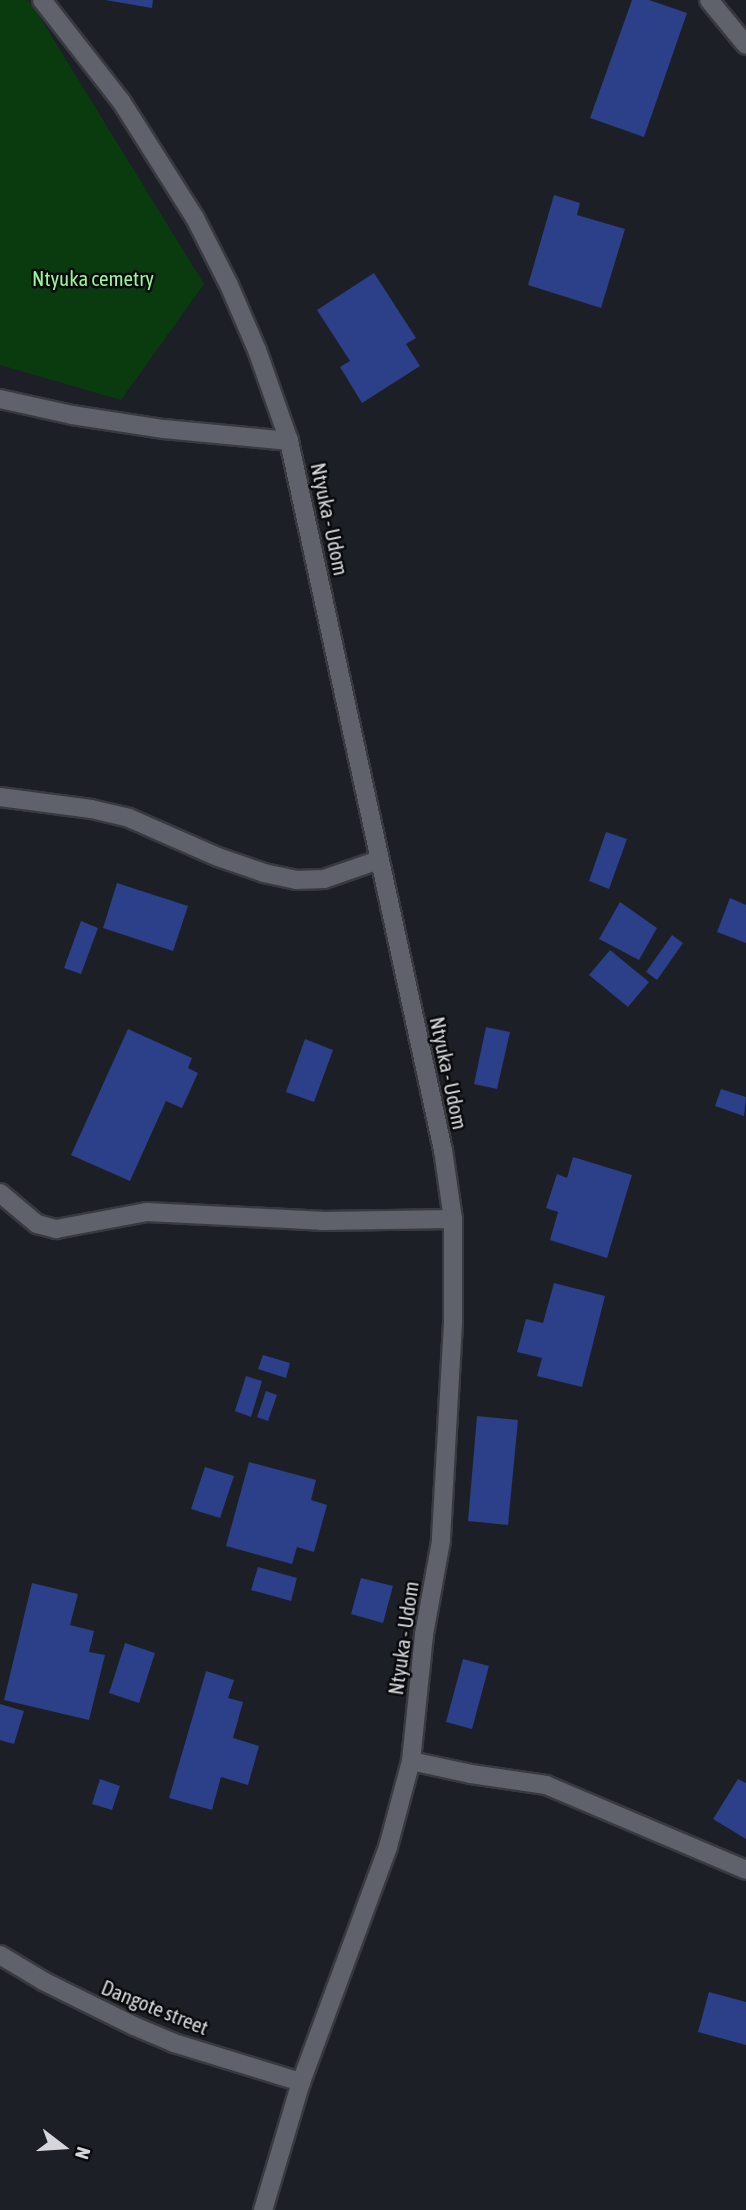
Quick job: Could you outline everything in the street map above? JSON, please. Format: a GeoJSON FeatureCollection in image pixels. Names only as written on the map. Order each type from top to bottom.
{"type":"FeatureCollection","features":[{"type":"Feature","properties":{"kind":"street","name":"Ntyuka - Udom"},"geometry":{"type":"LineString","coordinates":[[42,0],[121,101],[195,218],[257,350],[289,442],[443,1150],[453,1219],[453,1323],[441,1541],[424,1635],[411,1761],[388,1847],[301,2082],[263,2210]]}},
{"type":"Feature","properties":{"kind":"street"},"geometry":{"type":"LineString","coordinates":[[709,0],[746,45]]}},
{"type":"Feature","properties":{"kind":"street"},"geometry":{"type":"LineString","coordinates":[[0,399],[72,415],[164,429],[289,442]]}},
{"type":"Feature","properties":{"kind":"street"},"geometry":{"type":"LineString","coordinates":[[0,797],[91,809],[129,818],[218,857],[264,873],[296,880],[324,879],[379,860]]}},
{"type":"Feature","properties":{"kind":"street"},"geometry":{"type":"LineString","coordinates":[[0,1193],[37,1224],[56,1229],[147,1212],[322,1222],[453,1219]]}},
{"type":"Feature","properties":{"kind":"street"},"geometry":{"type":"LineString","coordinates":[[411,1761],[471,1774],[546,1784],[746,1870]]}},
{"type":"Feature","properties":{"kind":"street","name":"Dangote street"},"geometry":{"type":"LineString","coordinates":[[0,1955],[45,1982],[174,2043],[301,2082]]}},
{"type":"Feature","properties":{"kind":"green space","name":"Ntyuka cemetry"},"geometry":{"type":"Polygon","coordinates":[[[0,0],[27,0],[33,6],[204,284],[121,400],[0,365],[0,0]]]}},
{"type":"Feature","properties":{"kind":"building"},"geometry":{"type":"Polygon","coordinates":[[[105,0],[153,0],[152,8],[105,0]]]}},
{"type":"Feature","properties":{"kind":"building"},"geometry":{"type":"Polygon","coordinates":[[[632,0],[649,0],[687,13],[644,137],[590,118],[632,0]]]}},
{"type":"Feature","properties":{"kind":"building"},"geometry":{"type":"Polygon","coordinates":[[[554,195],[580,203],[577,215],[625,229],[601,308],[528,285],[554,195]]]}},
{"type":"Feature","properties":{"kind":"building"},"geometry":{"type":"Polygon","coordinates":[[[374,273],[416,338],[406,344],[420,366],[362,403],[340,367],[350,361],[317,310],[374,273]]]}},
{"type":"Feature","properties":{"kind":"building"},"geometry":{"type":"Polygon","coordinates":[[[606,832],[627,839],[609,889],[589,881],[606,832]]]}},
{"type":"Feature","properties":{"kind":"building"},"geometry":{"type":"Polygon","coordinates":[[[117,883],[188,906],[173,951],[103,928],[117,883]]]}},
{"type":"Feature","properties":{"kind":"building"},"geometry":{"type":"Polygon","coordinates":[[[730,898],[746,905],[746,943],[717,932],[730,898]]]}},
{"type":"Feature","properties":{"kind":"building"},"geometry":{"type":"Polygon","coordinates":[[[620,902],[657,928],[639,960],[599,939],[620,902]]]}},
{"type":"Feature","properties":{"kind":"building"},"geometry":{"type":"Polygon","coordinates":[[[81,921],[98,928],[81,974],[64,968],[81,921]]]}},
{"type":"Feature","properties":{"kind":"building"},"geometry":{"type":"Polygon","coordinates":[[[672,935],[683,943],[657,980],[646,972],[672,935]]]}},
{"type":"Feature","properties":{"kind":"building"},"geometry":{"type":"Polygon","coordinates":[[[610,950],[649,982],[628,1007],[589,975],[610,950]]]}},
{"type":"Feature","properties":{"kind":"building"},"geometry":{"type":"Polygon","coordinates":[[[486,1027],[510,1032],[497,1089],[474,1084],[486,1027]]]}},
{"type":"Feature","properties":{"kind":"building"},"geometry":{"type":"Polygon","coordinates":[[[128,1029],[192,1058],[188,1068],[198,1073],[182,1108],[166,1101],[130,1181],[71,1155],[128,1029]]]}},
{"type":"Feature","properties":{"kind":"building"},"geometry":{"type":"Polygon","coordinates":[[[305,1039],[333,1050],[314,1102],[286,1092],[305,1039]]]}},
{"type":"Feature","properties":{"kind":"building"},"geometry":{"type":"Polygon","coordinates":[[[721,1089],[746,1097],[744,1116],[715,1106],[721,1089]]]}},
{"type":"Feature","properties":{"kind":"building"},"geometry":{"type":"Polygon","coordinates":[[[573,1157],[632,1175],[607,1258],[550,1240],[558,1212],[546,1208],[557,1174],[567,1178],[573,1157]]]}},
{"type":"Feature","properties":{"kind":"building"},"geometry":{"type":"Polygon","coordinates":[[[554,1283],[605,1296],[582,1387],[537,1376],[542,1358],[517,1352],[526,1319],[543,1323],[554,1283]]]}},
{"type":"Feature","properties":{"kind":"building"},"geometry":{"type":"Polygon","coordinates":[[[263,1355],[290,1363],[286,1378],[258,1369],[263,1355]]]}},
{"type":"Feature","properties":{"kind":"building"},"geometry":{"type":"Polygon","coordinates":[[[246,1376],[262,1381],[251,1417],[235,1411],[246,1376]]]}},
{"type":"Feature","properties":{"kind":"building"},"geometry":{"type":"Polygon","coordinates":[[[266,1391],[277,1395],[268,1421],[257,1417],[266,1391]]]}},
{"type":"Feature","properties":{"kind":"building"},"geometry":{"type":"Polygon","coordinates":[[[477,1416],[518,1420],[508,1525],[468,1521],[477,1416]]]}},
{"type":"Feature","properties":{"kind":"building"},"geometry":{"type":"Polygon","coordinates":[[[249,1462],[316,1480],[311,1500],[327,1505],[314,1552],[297,1547],[292,1564],[226,1546],[249,1462]]]}},
{"type":"Feature","properties":{"kind":"building"},"geometry":{"type":"Polygon","coordinates":[[[205,1467],[234,1476],[220,1518],[191,1509],[205,1467]]]}},
{"type":"Feature","properties":{"kind":"building"},"geometry":{"type":"Polygon","coordinates":[[[258,1567],[297,1578],[291,1601],[251,1590],[258,1567]]]}},
{"type":"Feature","properties":{"kind":"building"},"geometry":{"type":"Polygon","coordinates":[[[361,1578],[393,1586],[383,1623],[351,1614],[361,1578]]]}},
{"type":"Feature","properties":{"kind":"building"},"geometry":{"type":"Polygon","coordinates":[[[32,1583],[78,1594],[70,1625],[94,1631],[89,1652],[105,1655],[89,1720],[4,1700],[32,1583]]]}},
{"type":"Feature","properties":{"kind":"building"},"geometry":{"type":"Polygon","coordinates":[[[125,1643],[155,1653],[139,1703],[109,1693],[125,1643]]]}},
{"type":"Feature","properties":{"kind":"building"},"geometry":{"type":"Polygon","coordinates":[[[463,1659],[489,1666],[472,1729],[446,1722],[463,1659]]]}},
{"type":"Feature","properties":{"kind":"building"},"geometry":{"type":"Polygon","coordinates":[[[206,1671],[234,1680],[228,1698],[243,1702],[233,1738],[259,1746],[248,1785],[221,1777],[212,1810],[169,1798],[206,1671]]]}},
{"type":"Feature","properties":{"kind":"building"},"geometry":{"type":"Polygon","coordinates":[[[0,1704],[24,1711],[14,1744],[0,1740],[0,1704]]]}},
{"type":"Feature","properties":{"kind":"building"},"geometry":{"type":"Polygon","coordinates":[[[100,1779],[120,1786],[112,1810],[92,1804],[100,1779]]]}},
{"type":"Feature","properties":{"kind":"building"},"geometry":{"type":"Polygon","coordinates":[[[738,1779],[746,1783],[746,1839],[713,1819],[738,1779]]]}},
{"type":"Feature","properties":{"kind":"building"},"geometry":{"type":"Polygon","coordinates":[[[709,1992],[746,2002],[746,2045],[698,2032],[709,1992]]]}}]}
